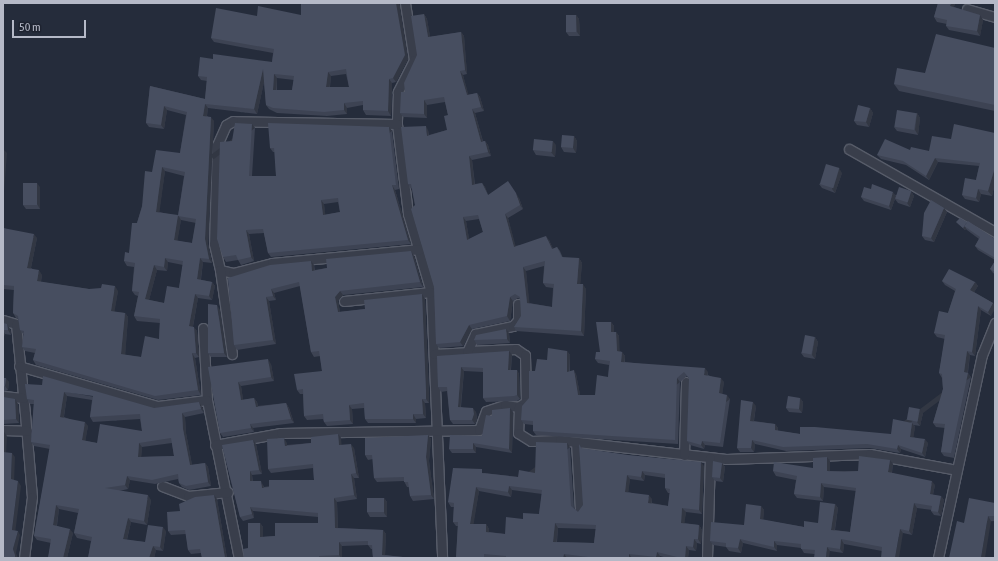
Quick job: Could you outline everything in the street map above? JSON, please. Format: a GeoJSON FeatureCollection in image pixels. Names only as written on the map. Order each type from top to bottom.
{"type":"FeatureCollection","features":[{"type":"Feature","properties":{"kind":"street"},"geometry":{"type":"LineString","coordinates":[[405,3],[414,60],[398,92],[397,124],[408,214],[420,249],[431,292],[438,432],[442,558]]}},
{"type":"Feature","properties":{"kind":"street"},"geometry":{"type":"LineString","coordinates":[[967,9],[995,16]]}},
{"type":"Feature","properties":{"kind":"street"},"geometry":{"type":"LineString","coordinates":[[232,354],[220,270],[212,227],[217,145],[226,125],[233,121],[397,124]]}},
{"type":"Feature","properties":{"kind":"street"},"geometry":{"type":"LineString","coordinates":[[849,149],[995,232]]}},
{"type":"Feature","properties":{"kind":"street"},"geometry":{"type":"LineString","coordinates":[[220,270],[233,273],[272,263],[420,249]]}},
{"type":"Feature","properties":{"kind":"street"},"geometry":{"type":"LineString","coordinates":[[344,301],[431,292]]}},
{"type":"Feature","properties":{"kind":"street"},"geometry":{"type":"LineString","coordinates":[[469,351],[475,334],[513,326],[518,320],[518,304]]}},
{"type":"Feature","properties":{"kind":"street"},"geometry":{"type":"LineString","coordinates":[[3,320],[16,324],[19,366],[27,430],[32,497],[24,558]]}},
{"type":"Feature","properties":{"kind":"street"},"geometry":{"type":"LineString","coordinates":[[938,558],[982,354],[995,323]]}},
{"type":"Feature","properties":{"kind":"street"},"geometry":{"type":"LineString","coordinates":[[203,328],[207,400],[215,445],[228,492],[239,558]]}},
{"type":"Feature","properties":{"kind":"street"},"geometry":{"type":"LineString","coordinates":[[215,445],[281,433],[419,428],[438,432],[479,430],[491,408],[518,407],[526,402],[525,355],[516,349],[434,354]]}},
{"type":"Feature","properties":{"kind":"street"},"geometry":{"type":"LineString","coordinates":[[19,366],[158,406],[207,400]]}},
{"type":"Feature","properties":{"kind":"street"},"geometry":{"type":"LineString","coordinates":[[684,455],[686,382]]}},
{"type":"Feature","properties":{"kind":"street"},"geometry":{"type":"LineString","coordinates":[[3,396],[23,398]]}},
{"type":"Feature","properties":{"kind":"street"},"geometry":{"type":"LineString","coordinates":[[518,407],[518,432],[525,440],[576,442],[710,458],[870,454],[957,470]]}},
{"type":"Feature","properties":{"kind":"street"},"geometry":{"type":"LineString","coordinates":[[3,430],[27,430]]}},
{"type":"Feature","properties":{"kind":"street"},"geometry":{"type":"LineString","coordinates":[[576,442],[580,510]]}},
{"type":"Feature","properties":{"kind":"street"},"geometry":{"type":"LineString","coordinates":[[707,558],[710,458]]}},
{"type":"Feature","properties":{"kind":"street"},"geometry":{"type":"LineString","coordinates":[[162,486],[188,496],[228,492]]}},
{"type":"Feature","properties":{"kind":"building"},"geometry":{"type":"Polygon","coordinates":[[[301,3],[396,3],[405,55],[393,78],[389,79],[388,111],[363,110],[363,101],[344,103],[344,110],[324,112],[273,108],[266,105],[263,69],[254,109],[205,104],[203,116],[211,117],[205,239],[209,259],[200,258],[197,279],[212,282],[209,296],[195,294],[189,326],[194,327],[196,353],[192,353],[198,390],[155,396],[33,360],[36,349],[22,347],[24,331],[20,330],[18,316],[13,313],[14,286],[3,285],[3,228],[34,234],[27,268],[39,270],[37,281],[89,289],[101,288],[102,284],[115,286],[111,311],[125,313],[121,354],[141,357],[145,336],[159,339],[160,319],[134,316],[139,292],[132,291],[135,263],[124,261],[125,252],[129,253],[132,223],[137,223],[142,207],[145,171],[152,172],[156,150],[180,153],[187,112],[164,106],[161,125],[146,123],[150,86],[205,99],[207,77],[198,76],[200,57],[213,59],[213,54],[272,62],[274,49],[211,38],[216,8],[257,16],[258,6],[301,15],[301,3]],[[346,69],[328,72],[326,87],[349,87],[346,69]],[[274,74],[273,90],[292,90],[294,76],[274,74]],[[162,167],[156,212],[178,215],[174,240],[192,243],[196,219],[178,216],[185,172],[162,167]],[[165,258],[164,267],[154,265],[145,299],[164,303],[167,286],[179,288],[183,261],[165,258]]]}},
{"type":"Feature","properties":{"kind":"building"},"geometry":{"type":"Polygon","coordinates":[[[938,3],[951,3],[950,6],[980,15],[977,31],[946,26],[947,20],[934,17],[938,3]]]}},
{"type":"Feature","properties":{"kind":"building"},"geometry":{"type":"Polygon","coordinates":[[[424,14],[428,37],[461,32],[465,70],[460,71],[467,95],[477,93],[481,107],[472,109],[481,142],[485,141],[488,152],[469,156],[472,185],[482,183],[488,195],[508,181],[516,193],[520,205],[505,214],[514,247],[546,236],[552,249],[557,247],[562,257],[579,258],[577,284],[583,284],[581,331],[514,327],[521,316],[520,297],[515,294],[510,297],[507,316],[469,325],[460,342],[436,344],[434,287],[411,209],[415,205],[411,184],[408,184],[401,127],[426,126],[427,136],[447,130],[444,116],[448,115],[444,97],[424,100],[424,114],[400,113],[401,92],[405,92],[404,83],[417,55],[411,16],[424,14]],[[478,215],[463,217],[467,240],[483,232],[478,215]],[[545,261],[523,267],[527,303],[552,307],[554,284],[543,283],[545,261]]]}},
{"type":"Feature","properties":{"kind":"building"},"geometry":{"type":"Polygon","coordinates":[[[566,15],[576,15],[576,32],[566,32],[566,15]]]}},
{"type":"Feature","properties":{"kind":"building"},"geometry":{"type":"Polygon","coordinates":[[[936,34],[995,48],[995,105],[894,84],[897,68],[925,73],[936,34]]]}},
{"type":"Feature","properties":{"kind":"building"},"geometry":{"type":"Polygon","coordinates":[[[858,105],[870,108],[866,122],[854,121],[858,105]]]}},
{"type":"Feature","properties":{"kind":"building"},"geometry":{"type":"Polygon","coordinates":[[[897,110],[917,113],[914,130],[894,127],[897,110]]]}},
{"type":"Feature","properties":{"kind":"building"},"geometry":{"type":"Polygon","coordinates":[[[235,123],[252,124],[249,176],[276,176],[274,148],[270,148],[268,123],[389,127],[396,185],[392,185],[408,240],[268,253],[263,229],[246,230],[251,257],[238,260],[236,255],[223,257],[217,239],[220,142],[232,141],[235,123]],[[338,198],[321,200],[323,215],[340,212],[338,198]]]}},
{"type":"Feature","properties":{"kind":"building"},"geometry":{"type":"Polygon","coordinates":[[[954,124],[995,133],[995,167],[988,191],[978,189],[976,198],[962,195],[965,178],[976,180],[980,163],[935,158],[926,176],[903,161],[877,155],[885,139],[910,150],[911,147],[929,151],[932,136],[951,139],[954,124]]]}},
{"type":"Feature","properties":{"kind":"building"},"geometry":{"type":"Polygon","coordinates":[[[562,135],[574,136],[573,148],[561,147],[562,135]]]}},
{"type":"Feature","properties":{"kind":"building"},"geometry":{"type":"Polygon","coordinates":[[[534,139],[553,141],[552,152],[533,150],[534,139]]]}},
{"type":"Feature","properties":{"kind":"building"},"geometry":{"type":"Polygon","coordinates":[[[826,164],[839,168],[833,188],[820,184],[826,164]]]}},
{"type":"Feature","properties":{"kind":"building"},"geometry":{"type":"Polygon","coordinates":[[[23,183],[37,183],[37,205],[23,205],[23,183]]]}},
{"type":"Feature","properties":{"kind":"building"},"geometry":{"type":"Polygon","coordinates":[[[872,184],[893,192],[889,206],[861,197],[864,187],[871,189],[872,184]]]}},
{"type":"Feature","properties":{"kind":"building"},"geometry":{"type":"Polygon","coordinates":[[[899,187],[911,191],[908,202],[895,198],[899,187]]]}},
{"type":"Feature","properties":{"kind":"building"},"geometry":{"type":"Polygon","coordinates":[[[995,191],[995,216],[994,216],[995,191]]]}},
{"type":"Feature","properties":{"kind":"building"},"geometry":{"type":"Polygon","coordinates":[[[931,200],[944,208],[931,238],[922,236],[924,213],[931,200]]]}},
{"type":"Feature","properties":{"kind":"building"},"geometry":{"type":"Polygon","coordinates":[[[960,218],[967,222],[963,228],[956,222],[960,218]]]}},
{"type":"Feature","properties":{"kind":"building"},"geometry":{"type":"Polygon","coordinates":[[[968,221],[995,239],[995,258],[975,246],[980,237],[964,226],[968,221]]]}},
{"type":"Feature","properties":{"kind":"building"},"geometry":{"type":"Polygon","coordinates":[[[411,251],[420,282],[340,291],[335,297],[338,312],[365,309],[364,300],[422,294],[426,391],[426,399],[422,399],[423,414],[413,414],[413,419],[365,419],[364,403],[349,405],[350,420],[324,422],[323,414],[304,416],[303,389],[297,390],[294,374],[322,371],[319,351],[311,352],[299,282],[271,289],[273,296],[266,297],[273,340],[234,345],[228,278],[270,265],[311,261],[312,271],[327,268],[326,259],[411,251]]]}},
{"type":"Feature","properties":{"kind":"building"},"geometry":{"type":"Polygon","coordinates":[[[995,261],[995,272],[990,269],[995,261]]]}},
{"type":"Feature","properties":{"kind":"building"},"geometry":{"type":"Polygon","coordinates":[[[949,269],[975,282],[970,290],[993,303],[988,312],[978,306],[972,352],[967,351],[964,372],[968,373],[951,453],[941,452],[945,424],[933,423],[943,389],[942,374],[939,373],[945,335],[934,333],[939,311],[948,313],[956,289],[942,281],[949,269]]]}},
{"type":"Feature","properties":{"kind":"building"},"geometry":{"type":"Polygon","coordinates":[[[208,304],[217,305],[224,353],[208,353],[208,304]]]}},
{"type":"Feature","properties":{"kind":"building"},"geometry":{"type":"Polygon","coordinates":[[[596,322],[611,322],[611,332],[616,332],[617,351],[622,352],[621,362],[705,368],[704,375],[721,378],[719,393],[727,395],[720,443],[702,441],[701,445],[687,441],[689,378],[684,372],[677,378],[675,440],[533,431],[533,421],[521,420],[522,406],[529,398],[529,371],[535,371],[537,359],[547,360],[548,348],[567,351],[567,372],[574,370],[578,395],[595,395],[597,375],[608,377],[610,361],[595,359],[596,352],[600,352],[596,322]]]}},
{"type":"Feature","properties":{"kind":"building"},"geometry":{"type":"Polygon","coordinates":[[[3,323],[7,324],[8,330],[3,330],[3,323]]]}},
{"type":"Feature","properties":{"kind":"building"},"geometry":{"type":"Polygon","coordinates":[[[506,329],[507,339],[474,340],[476,335],[506,329]]]}},
{"type":"Feature","properties":{"kind":"building"},"geometry":{"type":"Polygon","coordinates":[[[805,335],[815,337],[811,355],[802,353],[805,335]]]}},
{"type":"Feature","properties":{"kind":"building"},"geometry":{"type":"Polygon","coordinates":[[[509,351],[508,370],[517,370],[517,395],[483,398],[483,368],[461,367],[458,407],[473,408],[474,414],[472,420],[450,420],[447,387],[438,387],[437,356],[509,351]]]}},
{"type":"Feature","properties":{"kind":"building"},"geometry":{"type":"Polygon","coordinates":[[[268,359],[271,377],[238,382],[241,400],[254,398],[256,407],[286,403],[291,419],[250,424],[251,428],[220,433],[208,367],[268,359]]]}},
{"type":"Feature","properties":{"kind":"building"},"geometry":{"type":"Polygon","coordinates":[[[43,376],[154,408],[199,402],[201,409],[182,413],[183,429],[190,465],[205,463],[208,482],[186,486],[179,483],[178,474],[152,480],[127,476],[125,485],[105,488],[148,495],[144,521],[128,518],[123,539],[145,542],[148,525],[163,527],[160,547],[153,546],[149,558],[88,558],[92,537],[74,533],[79,509],[56,505],[53,525],[70,529],[63,558],[48,558],[51,539],[34,536],[50,445],[31,442],[34,400],[27,399],[25,384],[42,385],[43,376]],[[64,392],[60,417],[85,422],[82,440],[97,443],[100,424],[142,431],[140,414],[90,417],[93,396],[64,392]],[[171,438],[139,443],[138,457],[174,456],[171,438]]]}},
{"type":"Feature","properties":{"kind":"building"},"geometry":{"type":"Polygon","coordinates":[[[3,378],[6,378],[5,386],[3,387],[3,378]]]}},
{"type":"Feature","properties":{"kind":"building"},"geometry":{"type":"Polygon","coordinates":[[[788,396],[800,398],[799,409],[786,408],[788,396]]]}},
{"type":"Feature","properties":{"kind":"building"},"geometry":{"type":"Polygon","coordinates":[[[3,397],[15,399],[16,419],[3,420],[3,397]]]}},
{"type":"Feature","properties":{"kind":"building"},"geometry":{"type":"Polygon","coordinates":[[[741,400],[753,402],[750,421],[775,424],[775,430],[800,434],[800,427],[815,427],[891,434],[893,419],[912,423],[910,437],[925,439],[922,453],[898,445],[897,449],[867,444],[783,447],[752,440],[751,448],[737,448],[741,400]]]}},
{"type":"Feature","properties":{"kind":"building"},"geometry":{"type":"Polygon","coordinates":[[[909,407],[920,409],[918,422],[907,420],[909,407]]]}},
{"type":"Feature","properties":{"kind":"building"},"geometry":{"type":"Polygon","coordinates":[[[510,408],[509,449],[473,443],[473,449],[449,449],[450,435],[482,436],[486,415],[492,416],[492,410],[510,408]]]}},
{"type":"Feature","properties":{"kind":"building"},"geometry":{"type":"Polygon","coordinates":[[[338,434],[339,445],[351,444],[356,473],[351,474],[354,495],[334,498],[335,528],[383,530],[382,555],[403,558],[373,558],[372,545],[368,545],[368,541],[339,542],[339,555],[319,556],[319,558],[244,558],[243,549],[248,548],[248,523],[260,523],[260,537],[275,536],[275,523],[318,523],[318,513],[250,507],[252,514],[240,517],[222,445],[253,440],[259,470],[250,471],[250,481],[261,481],[262,488],[269,487],[269,480],[314,480],[313,464],[268,469],[267,439],[284,438],[285,446],[311,443],[311,437],[338,434]]]}},
{"type":"Feature","properties":{"kind":"building"},"geometry":{"type":"Polygon","coordinates":[[[428,435],[426,457],[431,495],[410,496],[408,482],[404,482],[404,477],[374,478],[372,455],[365,455],[365,438],[428,435]]]}},
{"type":"Feature","properties":{"kind":"building"},"geometry":{"type":"Polygon","coordinates":[[[536,442],[567,443],[571,506],[578,512],[583,505],[579,444],[581,448],[628,455],[701,462],[699,510],[682,508],[681,523],[699,525],[698,539],[694,539],[693,547],[686,546],[685,558],[657,552],[656,557],[629,554],[629,558],[596,558],[564,554],[563,558],[506,558],[506,556],[484,554],[484,558],[456,558],[458,522],[453,522],[454,503],[448,502],[453,468],[482,469],[482,473],[518,477],[519,470],[535,473],[536,442]],[[642,471],[641,477],[627,475],[625,492],[649,495],[648,503],[668,506],[670,489],[665,488],[665,474],[642,471]],[[509,486],[508,492],[476,487],[470,524],[486,524],[486,532],[505,534],[506,517],[523,519],[523,513],[539,514],[542,490],[509,486]],[[555,523],[553,542],[594,543],[596,525],[555,523]]]}},
{"type":"Feature","properties":{"kind":"building"},"geometry":{"type":"Polygon","coordinates":[[[3,452],[12,453],[11,479],[18,481],[12,530],[18,531],[13,549],[15,558],[3,558],[3,452]]]}},
{"type":"Feature","properties":{"kind":"building"},"geometry":{"type":"Polygon","coordinates":[[[859,456],[890,460],[888,472],[932,481],[930,494],[941,496],[938,512],[931,511],[932,506],[914,503],[909,531],[900,529],[895,558],[881,558],[882,547],[841,539],[840,549],[827,547],[826,558],[814,558],[815,550],[801,549],[801,544],[774,541],[774,547],[740,539],[738,548],[726,547],[726,543],[710,541],[711,522],[744,525],[746,504],[761,506],[760,519],[804,527],[804,521],[818,523],[820,502],[835,504],[831,530],[850,532],[856,488],[821,483],[820,497],[794,494],[797,476],[773,471],[774,462],[813,468],[813,458],[827,457],[827,471],[844,472],[858,471],[859,456]]]}},
{"type":"Feature","properties":{"kind":"building"},"geometry":{"type":"Polygon","coordinates":[[[713,461],[722,463],[720,478],[712,477],[713,461]]]}},
{"type":"Feature","properties":{"kind":"building"},"geometry":{"type":"Polygon","coordinates":[[[214,495],[225,558],[202,558],[200,549],[188,550],[185,530],[168,531],[167,512],[180,511],[179,504],[195,497],[214,495]]]}},
{"type":"Feature","properties":{"kind":"building"},"geometry":{"type":"Polygon","coordinates":[[[367,498],[384,498],[384,512],[367,512],[367,498]]]}},
{"type":"Feature","properties":{"kind":"building"},"geometry":{"type":"Polygon","coordinates":[[[969,498],[995,503],[995,516],[988,516],[981,558],[949,558],[957,521],[964,523],[969,498]]]}}]}
